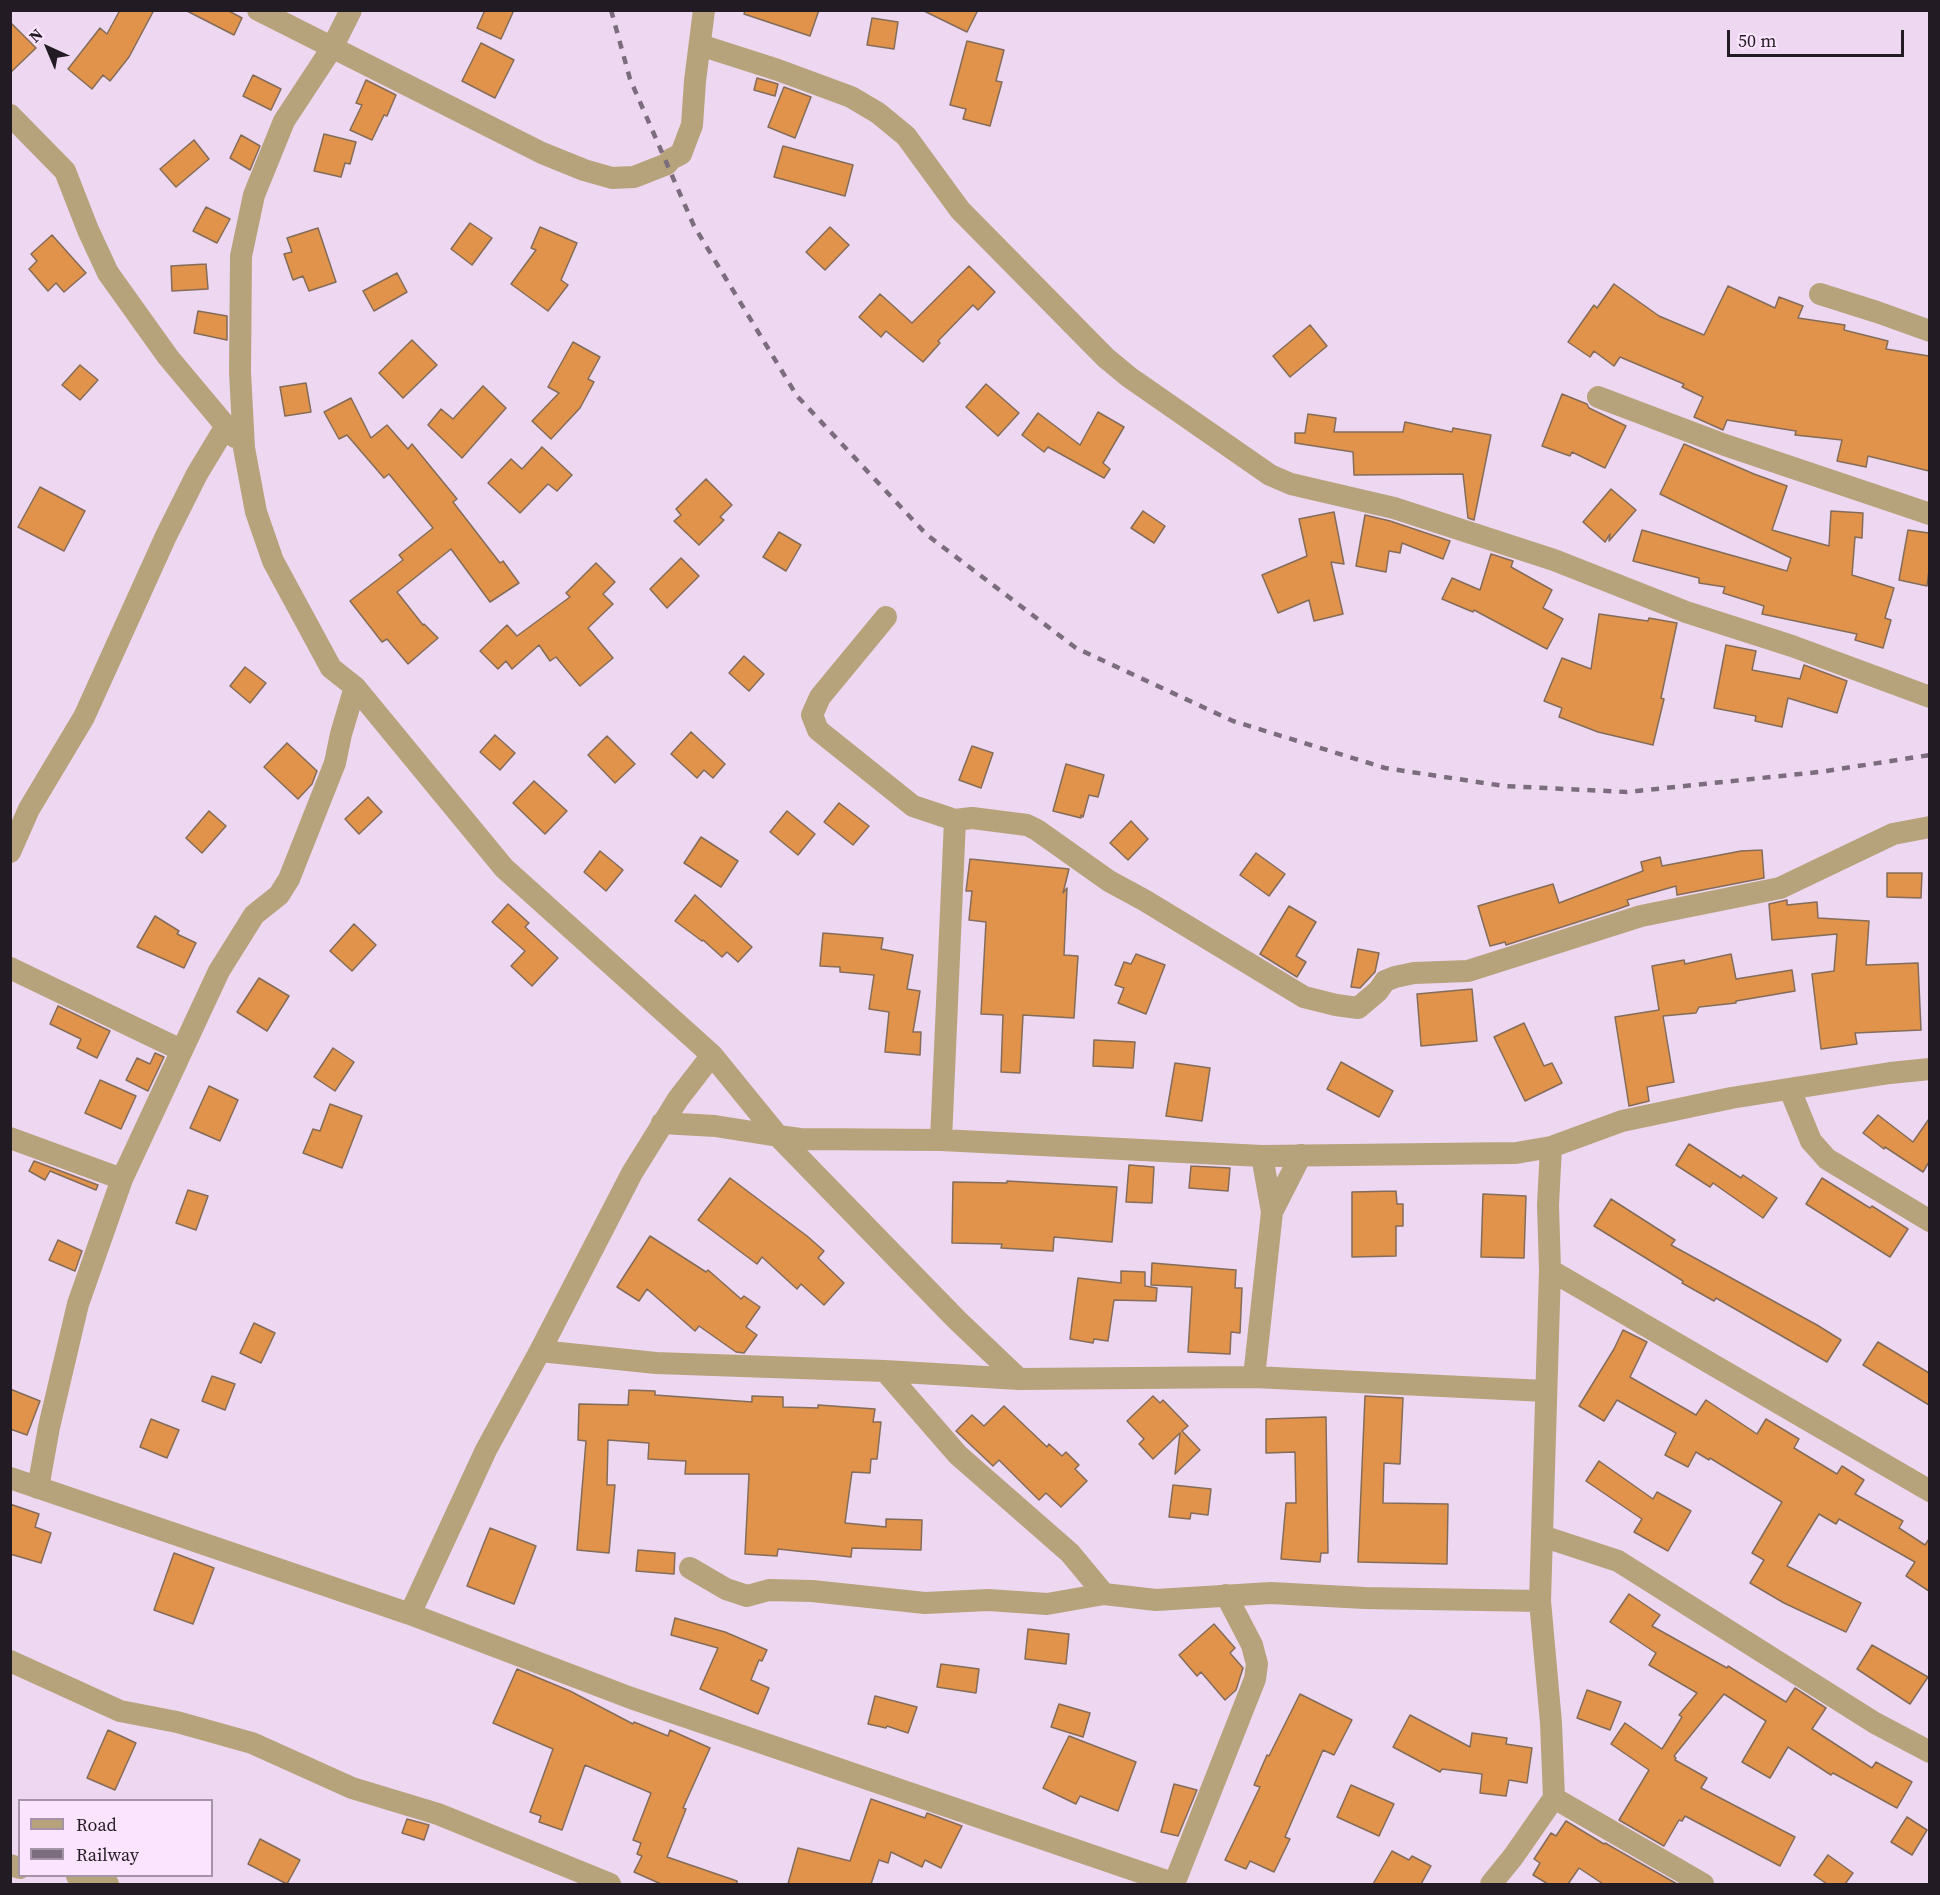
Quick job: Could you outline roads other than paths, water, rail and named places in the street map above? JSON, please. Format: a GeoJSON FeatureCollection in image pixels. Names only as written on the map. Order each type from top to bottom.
{"type":"FeatureCollection","features":[{"type":"Feature","properties":{"kind":"street"},"geometry":{"type":"LineString","coordinates":[[258,10],[542,153],[584,170],[612,178],[634,177],[667,164],[670,159],[681,154],[692,125],[704,10]]}},
{"type":"Feature","properties":{"kind":"street"},"geometry":{"type":"LineString","coordinates":[[351,10],[332,48],[284,121],[254,195],[241,256],[240,372],[244,448],[256,512],[273,561],[331,668],[355,687],[504,868],[712,1055],[778,1136],[957,1320],[1018,1379]]}},
{"type":"Feature","properties":{"kind":"street"},"geometry":{"type":"LineString","coordinates":[[700,45],[851,97],[878,114],[906,136],[960,210],[1106,358],[1129,377],[1270,475],[1291,484],[1394,508],[1554,560],[1686,612],[1802,650],[1929,697]]}},
{"type":"Feature","properties":{"kind":"street"},"geometry":{"type":"LineString","coordinates":[[10,115],[65,171],[108,273],[168,357],[244,448]]}},
{"type":"Feature","properties":{"kind":"street"},"geometry":{"type":"LineString","coordinates":[[1820,294],[1929,331]]}},
{"type":"Feature","properties":{"kind":"street"},"geometry":{"type":"LineString","coordinates":[[1599,397],[1725,445],[1929,514]]}},
{"type":"Feature","properties":{"kind":"street"},"geometry":{"type":"LineString","coordinates":[[10,852],[29,809],[84,717],[166,536],[197,474],[226,426]]}},
{"type":"Feature","properties":{"kind":"street"},"geometry":{"type":"LineString","coordinates":[[886,617],[820,697],[812,715],[818,730],[913,806],[955,820],[972,818],[1027,825],[1109,881],[1304,997],[1336,1005],[1358,1008],[1378,991],[1385,981],[1395,976],[1468,971],[1641,916],[1780,888],[1893,834],[1929,827]]}},
{"type":"Feature","properties":{"kind":"street"},"geometry":{"type":"LineString","coordinates":[[38,1488],[49,1427],[78,1304],[122,1179],[219,971],[240,934],[254,915],[279,895],[289,879],[335,763],[355,687]]}},
{"type":"Feature","properties":{"kind":"street"},"geometry":{"type":"LineString","coordinates":[[941,1140],[955,820]]}},
{"type":"Feature","properties":{"kind":"street"},"geometry":{"type":"LineString","coordinates":[[10,968],[181,1050]]}},
{"type":"Feature","properties":{"kind":"street"},"geometry":{"type":"LineString","coordinates":[[410,1614],[486,1450],[632,1173],[678,1099],[712,1055]]}},
{"type":"Feature","properties":{"kind":"street"},"geometry":{"type":"LineString","coordinates":[[662,1123],[715,1126],[800,1139],[941,1140],[1262,1155],[1516,1153],[1551,1147],[1622,1121],[1731,1098],[1929,1069]]}},
{"type":"Feature","properties":{"kind":"street"},"geometry":{"type":"LineString","coordinates":[[1790,1090],[1811,1141],[1827,1159],[1929,1221]]}},
{"type":"Feature","properties":{"kind":"street"},"geometry":{"type":"LineString","coordinates":[[10,1138],[122,1179]]}},
{"type":"Feature","properties":{"kind":"street"},"geometry":{"type":"LineString","coordinates":[[1491,1884],[1554,1798],[1551,1723],[1540,1601],[1550,1270],[1548,1205],[1551,1147]]}},
{"type":"Feature","properties":{"kind":"street"},"geometry":{"type":"LineString","coordinates":[[1254,1377],[1272,1212],[1262,1155]]}},
{"type":"Feature","properties":{"kind":"street"},"geometry":{"type":"LineString","coordinates":[[1272,1212],[1301,1155]]}},
{"type":"Feature","properties":{"kind":"street"},"geometry":{"type":"LineString","coordinates":[[1550,1270],[1929,1491]]}},
{"type":"Feature","properties":{"kind":"street"},"geometry":{"type":"LineString","coordinates":[[540,1351],[656,1363],[885,1371],[1018,1379],[1254,1377],[1546,1391]]}},
{"type":"Feature","properties":{"kind":"street"},"geometry":{"type":"LineString","coordinates":[[885,1371],[958,1455],[1070,1553],[1104,1594]]}},
{"type":"Feature","properties":{"kind":"street"},"geometry":{"type":"LineString","coordinates":[[10,1478],[410,1614],[632,1698],[1174,1884],[1255,1679],[1257,1664],[1252,1645],[1227,1595]]}},
{"type":"Feature","properties":{"kind":"street"},"geometry":{"type":"LineString","coordinates":[[1542,1536],[1618,1561],[1875,1723],[1929,1752]]}},
{"type":"Feature","properties":{"kind":"street"},"geometry":{"type":"LineString","coordinates":[[690,1568],[726,1589],[747,1596],[769,1590],[812,1591],[925,1603],[988,1600],[1047,1604],[1104,1594],[1156,1600],[1271,1593],[1365,1598],[1540,1601]]}},
{"type":"Feature","properties":{"kind":"street"},"geometry":{"type":"LineString","coordinates":[[10,1661],[120,1711],[177,1722],[252,1743],[352,1788],[438,1814],[610,1884]]}},
{"type":"Feature","properties":{"kind":"street"},"geometry":{"type":"LineString","coordinates":[[1554,1798],[1703,1884]]}},
{"type":"Feature","properties":{"kind":"street"},"geometry":{"type":"LineString","coordinates":[[84,1877],[108,1884]]}},
{"type":"Feature","properties":{"kind":"railway"},"geometry":{"type":"LineString","coordinates":[[611,10],[630,79],[694,226],[797,396],[927,535],[1076,648],[1233,721],[1385,768],[1504,786],[1627,792],[1819,772],[1930,755]]}}]}
